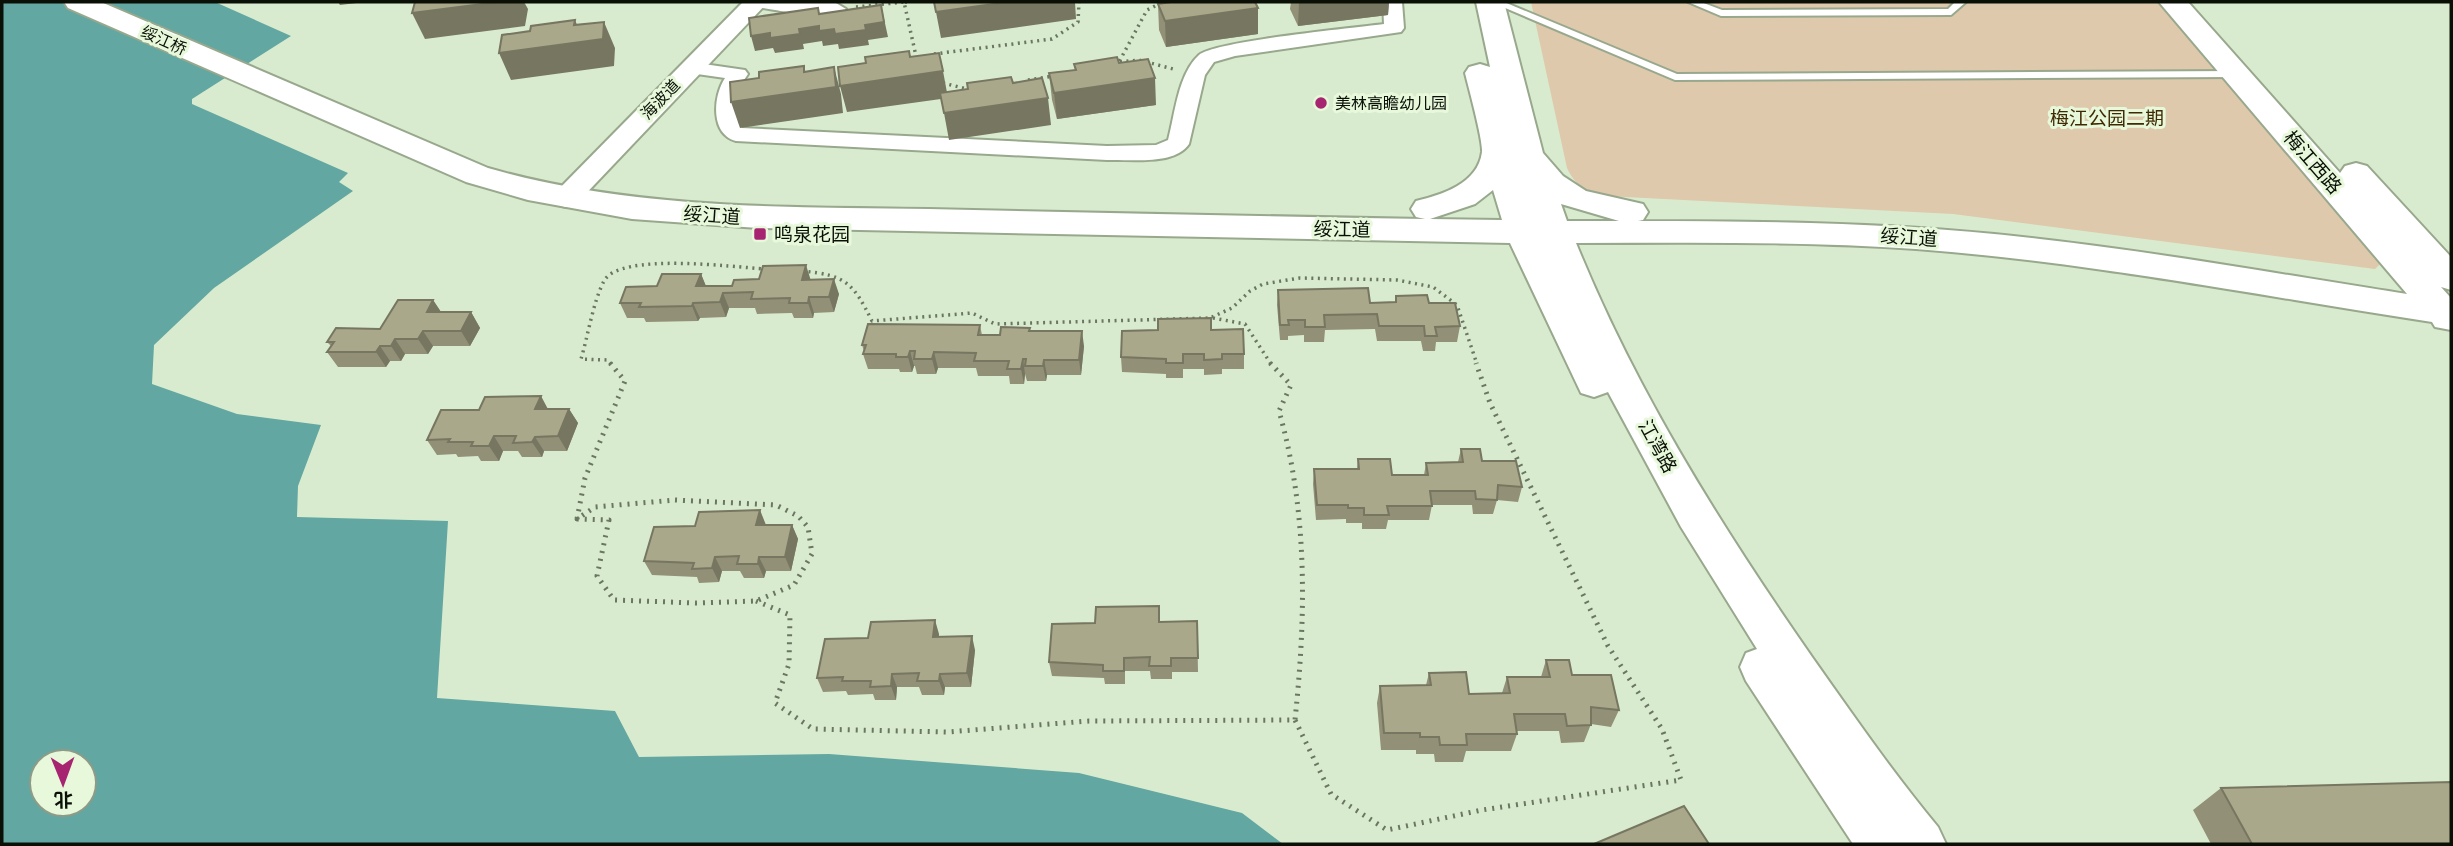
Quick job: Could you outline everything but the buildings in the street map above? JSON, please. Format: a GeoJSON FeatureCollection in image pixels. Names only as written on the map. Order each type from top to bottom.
{"type":"FeatureCollection","features":[{"type":"Feature","properties":{"kind":"main road","name":"绥江桥"},"geometry":{"type":"LineString","coordinates":[[78,2],[263,72]]}},
{"type":"Feature","properties":{"kind":"main road","name":"绥江桥"},"geometry":{"type":"LineString","coordinates":[[129,2],[263,72]]}},
{"type":"Feature","properties":{"kind":"main road","name":"江湾路"},"geometry":{"type":"LineString","coordinates":[[1470,2],[1481,77],[1602,400],[1693,562],[1857,811],[1883,844]]}},
{"type":"Feature","properties":{"kind":"main road","name":"江湾路"},"geometry":{"type":"LineString","coordinates":[[1490,2],[1527,200],[1626,390],[1708,537],[1799,675],[1893,810],[1921,844]]}},
{"type":"Feature","properties":{"kind":"main road","name":"梅江西路"},"geometry":{"type":"LineString","coordinates":[[2185,2],[2237,74],[2445,303]]}},
{"type":"Feature","properties":{"kind":"main road","name":"梅江西路"},"geometry":{"type":"LineString","coordinates":[[2185,2],[2445,303]]}},
{"type":"Feature","properties":{"kind":"main road","name":"绥江道"},"geometry":{"type":"LineString","coordinates":[[263,72],[477,175],[575,188],[632,208],[758,217],[1431,220],[1527,200],[1634,222],[1975,242],[2445,303]]}},
{"type":"Feature","properties":{"kind":"main road"},"geometry":{"type":"LineString","coordinates":[[1431,220],[1450,204],[1475,191],[1490,172],[1527,200],[1539,170],[1561,192],[1634,222]]}},
{"type":"Feature","properties":{"kind":"street","name":"海波道"},"geometry":{"type":"LineString","coordinates":[[575,188],[756,2]]}},
{"type":"Feature","properties":{"kind":"street"},"geometry":{"type":"LineString","coordinates":[[762,2],[818,10],[844,8]]}},
{"type":"Feature","properties":{"kind":"street"},"geometry":{"type":"LineString","coordinates":[[690,68],[738,74],[728,89],[727,123],[736,134],[1107,153],[1158,152],[1178,144],[1195,75],[1207,58],[1232,50],[1394,28],[1392,2]]}},
{"type":"Feature","properties":{"kind":"lane"},"geometry":{"type":"LineString","coordinates":[[1496,2],[1675,77],[2237,74]]}},
{"type":"Feature","properties":{"kind":"lane"},"geometry":{"type":"LineString","coordinates":[[1693,2],[1721,13],[1951,12],[1961,2]]}},
{"type":"Feature","properties":{"kind":"path"},"geometry":{"type":"LineString","coordinates":[[844,8],[906,2],[916,56]]}},
{"type":"Feature","properties":{"kind":"path"},"geometry":{"type":"LineString","coordinates":[[909,62],[916,56],[1052,39],[1078,22],[1079,2]]}},
{"type":"Feature","properties":{"kind":"path"},"geometry":{"type":"LineString","coordinates":[[1119,62],[1147,10],[1163,2]]}},
{"type":"Feature","properties":{"kind":"path"},"geometry":{"type":"LineString","coordinates":[[1106,65],[1139,60],[1195,75]]}},
{"type":"Feature","properties":{"kind":"path"},"geometry":{"type":"LineString","coordinates":[[1028,80],[1067,73]]}},
{"type":"Feature","properties":{"kind":"path"},"geometry":{"type":"LineString","coordinates":[[934,80],[956,88],[983,89]]}},
{"type":"Feature","properties":{"kind":"path"},"geometry":{"type":"LineString","coordinates":[[577,519],[585,478],[625,381],[608,360],[581,359],[604,281],[613,270],[642,263],[767,269]]}},
{"type":"Feature","properties":{"kind":"path"},"geometry":{"type":"LineString","coordinates":[[792,270],[839,274],[854,287],[872,321],[972,313],[995,324],[1210,318],[1245,324],[1274,369],[1291,385],[1279,411],[1290,444],[1301,526],[1303,649],[1295,720],[1331,794],[1387,830],[1482,810],[1681,780],[1662,729],[1608,646],[1496,415],[1457,305],[1433,287],[1397,280],[1300,278],[1263,284],[1250,291],[1232,308],[1210,318]]}},
{"type":"Feature","properties":{"kind":"path"},"geometry":{"type":"LineString","coordinates":[[675,500],[776,505],[798,516],[808,527],[812,554],[794,585],[757,601],[696,603],[614,600],[597,576],[609,520],[577,519],[595,507],[675,500]]}},
{"type":"Feature","properties":{"kind":"path"},"geometry":{"type":"LineString","coordinates":[[757,601],[790,615],[789,664],[775,703],[813,729],[947,732],[1089,721],[1295,720]]}},
{"type":"Feature","properties":{"kind":"green space","name":"梅江公园二期"},"geometry":{"type":"Polygon","coordinates":[[[1531,2],[2161,2],[2384,260],[2375,269],[1953,214],[1599,194],[1578,184],[1567,168],[1531,2]]]}},
{"type":"Feature","properties":{"kind":"water"},"geometry":{"type":"Polygon","coordinates":[[[2,2],[215,2],[291,36],[192,99],[192,104],[348,173],[339,182],[353,191],[214,288],[154,345],[152,384],[237,414],[321,425],[298,486],[297,517],[448,521],[437,698],[615,711],[639,757],[829,754],[1079,773],[1242,813],[1283,844],[2,844],[2,2]]]}},
{"type":"Feature","properties":{"kind":"place","name":"美林高瞻幼儿园"},"geometry":{"type":"Point","coordinates":[1321,103]}},
{"type":"Feature","properties":{"kind":"place","name":"鸣泉花园"},"geometry":{"type":"Point","coordinates":[760,234]}}]}
